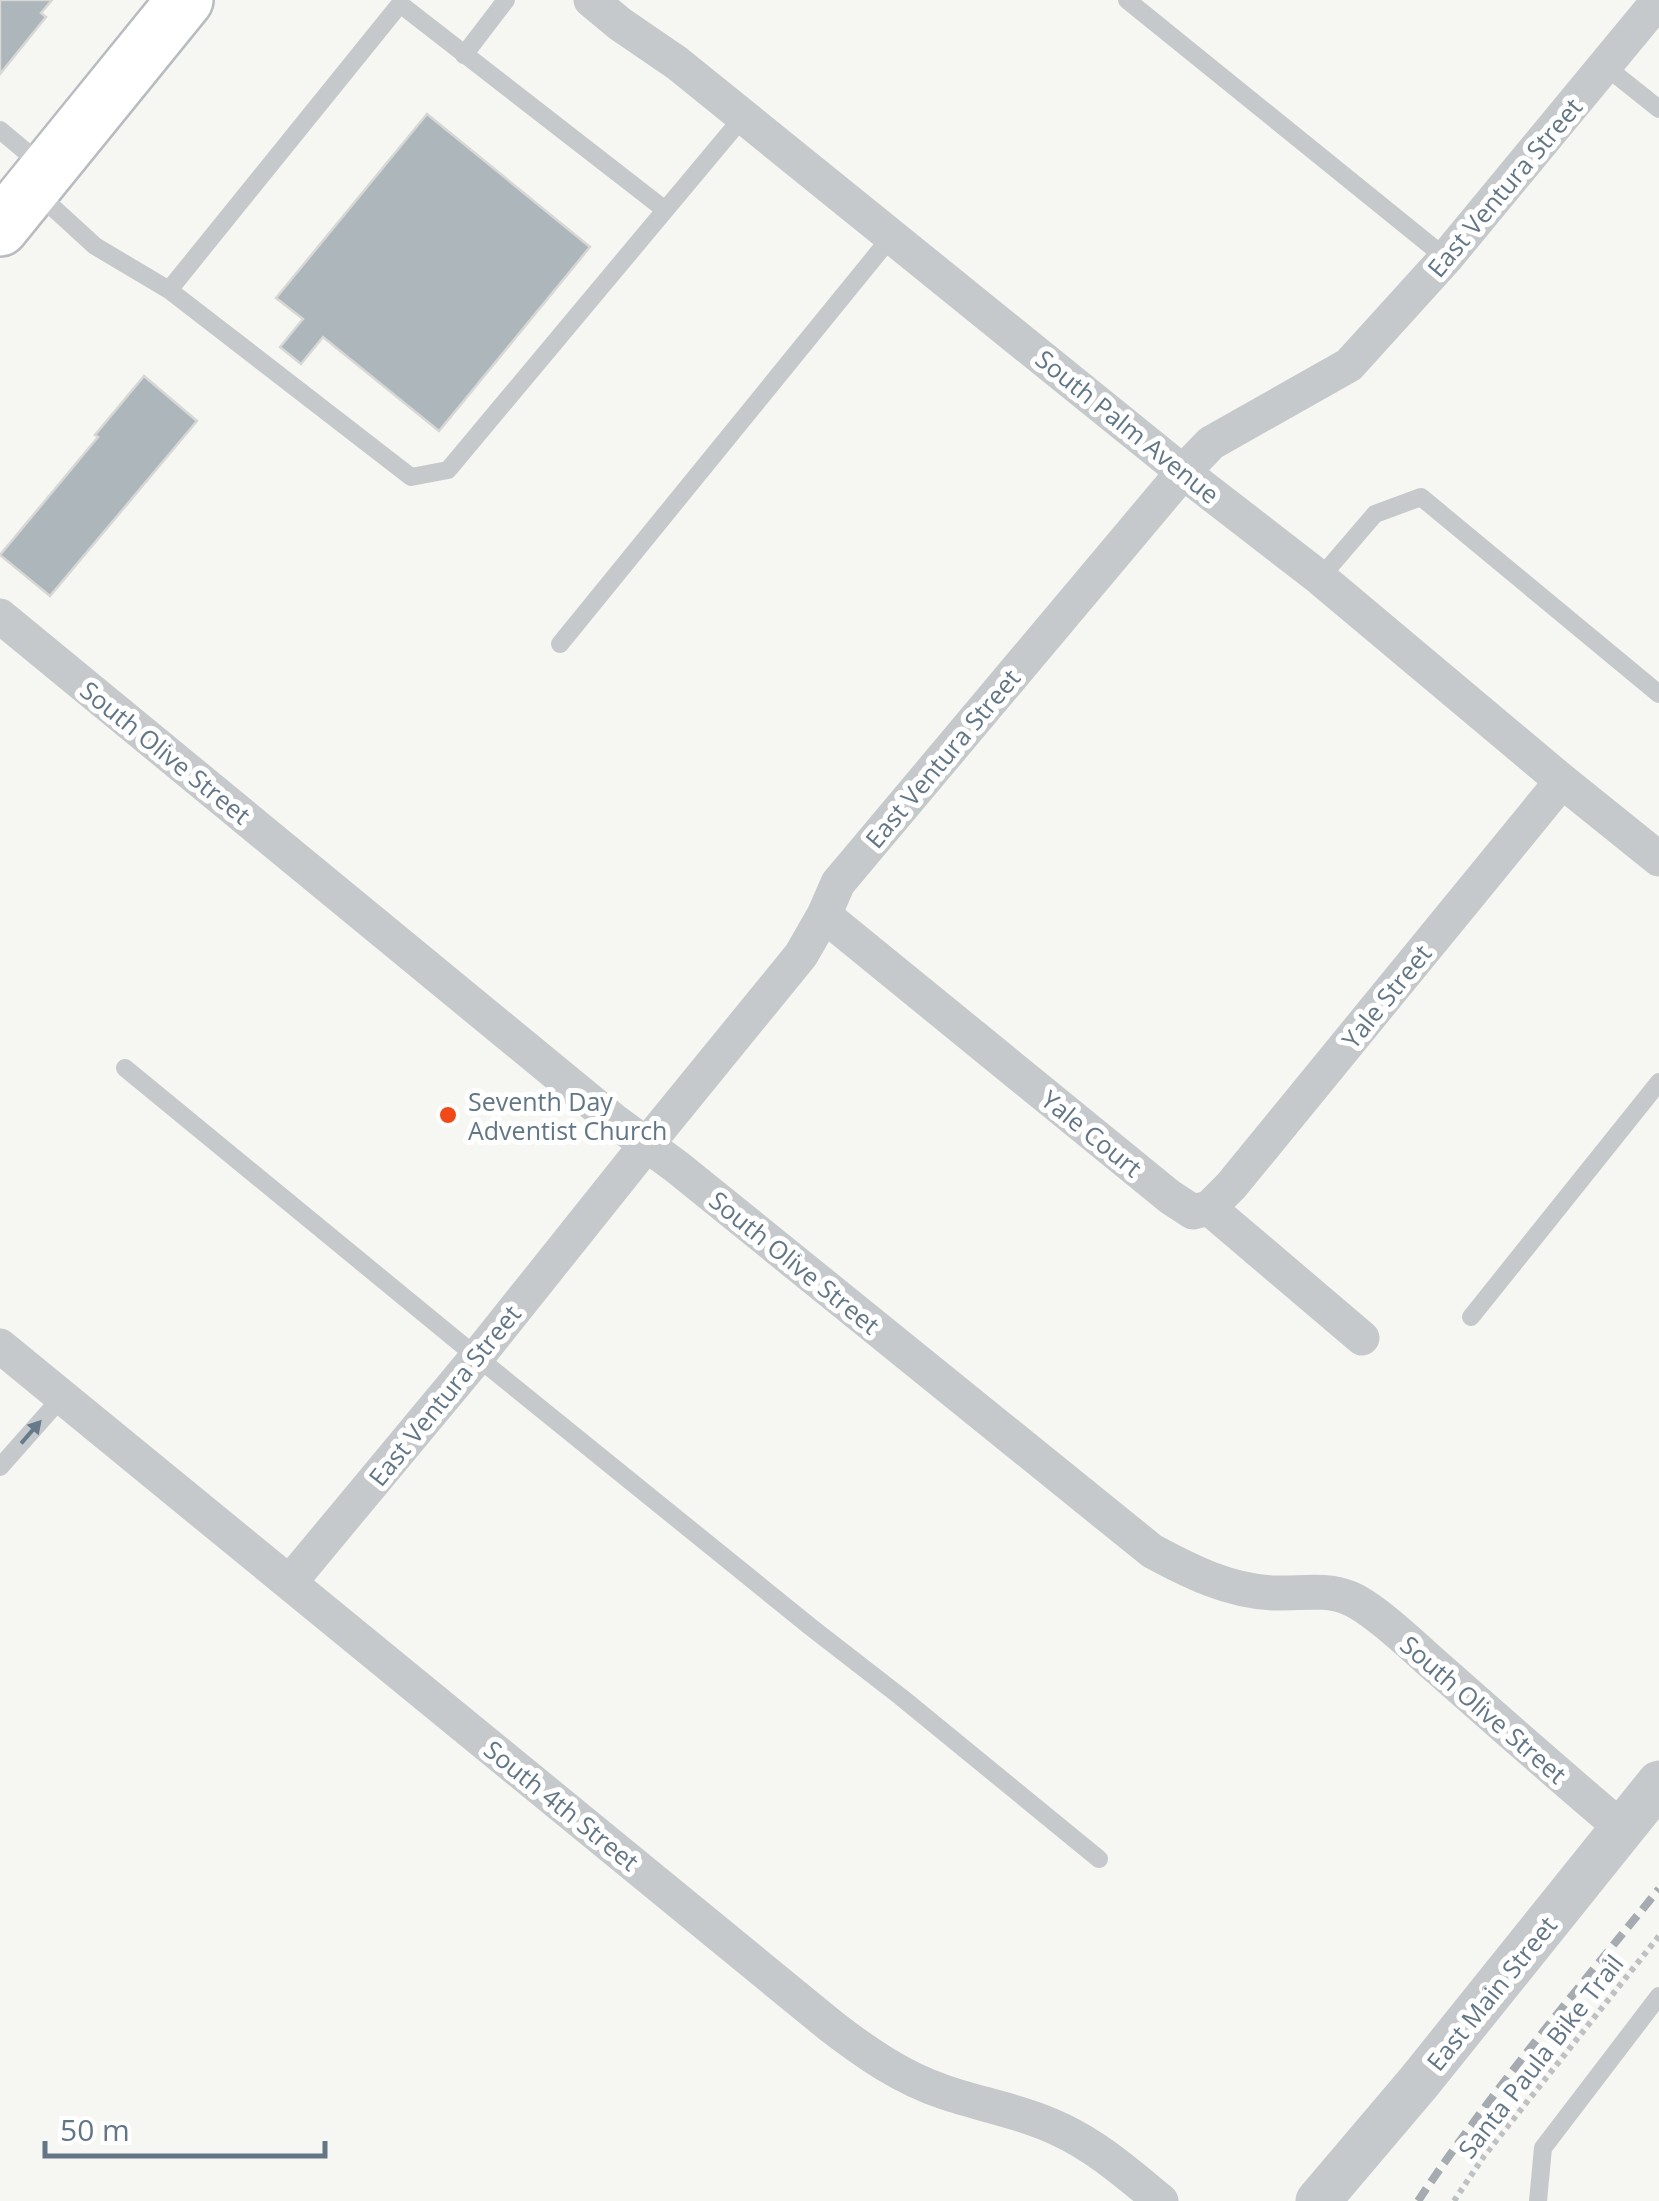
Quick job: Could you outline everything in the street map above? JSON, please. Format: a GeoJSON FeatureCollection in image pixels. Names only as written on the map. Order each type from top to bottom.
{"type":"FeatureCollection","features":[{"type":"Feature","properties":{"kind":"main road"},"geometry":{"type":"LineString","coordinates":[[26,195],[185,0]]}},
{"type":"Feature","properties":{"kind":"street","name":"South Palm Avenue"},"geometry":{"type":"LineString","coordinates":[[592,0],[1320,578],[1562,781],[1651,847]]}},
{"type":"Feature","properties":{"kind":"street","name":"East Ventura Street"},"geometry":{"type":"LineString","coordinates":[[290,1582],[801,955],[838,883],[1183,472],[1211,442],[1348,365],[1446,258],[1659,0]]}},
{"type":"Feature","properties":{"kind":"street","name":"South Olive Street"},"geometry":{"type":"LineString","coordinates":[[0,616],[614,1120],[1152,1551],[1228,1586],[1272,1593],[1319,1592],[1349,1598],[1414,1647],[1623,1829]]}},
{"type":"Feature","properties":{"kind":"street","name":"Yale Street"},"geometry":{"type":"LineString","coordinates":[[1208,1208],[1362,1027],[1562,781]]}},
{"type":"Feature","properties":{"kind":"street","name":"Yale Court"},"geometry":{"type":"LineString","coordinates":[[824,915],[1170,1197],[1193,1212],[1208,1208],[1362,1338]]}},
{"type":"Feature","properties":{"kind":"street","name":"South 4th Street"},"geometry":{"type":"LineString","coordinates":[[0,1346],[866,2052],[940,2091],[1055,2127],[1080,2139],[1161,2201]]}},
{"type":"Feature","properties":{"kind":"street","name":"East Main Street"},"geometry":{"type":"LineString","coordinates":[[1318,2201],[1419,2082],[1659,1782]]}},
{"type":"Feature","properties":{"kind":"lane"},"geometry":{"type":"LineString","coordinates":[[464,54],[506,0]]}},
{"type":"Feature","properties":{"kind":"lane"},"geometry":{"type":"LineString","coordinates":[[1127,0],[1446,258]]}},
{"type":"Feature","properties":{"kind":"lane"},"geometry":{"type":"LineString","coordinates":[[169,290],[400,4],[664,209]]}},
{"type":"Feature","properties":{"kind":"lane"},"geometry":{"type":"LineString","coordinates":[[1605,66],[1659,109]]}},
{"type":"Feature","properties":{"kind":"lane"},"geometry":{"type":"LineString","coordinates":[[0,130],[26,195],[95,246],[169,290],[411,477],[448,470],[743,117]]}},
{"type":"Feature","properties":{"kind":"lane"},"geometry":{"type":"LineString","coordinates":[[560,644],[891,236]]}},
{"type":"Feature","properties":{"kind":"lane"},"geometry":{"type":"LineString","coordinates":[[1320,578],[1375,514],[1420,497],[1659,694]]}},
{"type":"Feature","properties":{"kind":"lane"},"geometry":{"type":"LineString","coordinates":[[125,1068],[1099,1859]]}},
{"type":"Feature","properties":{"kind":"lane"},"geometry":{"type":"LineString","coordinates":[[1471,1317],[1659,1082]]}},
{"type":"Feature","properties":{"kind":"lane"},"geometry":{"type":"LineString","coordinates":[[0,1468],[62,1397]]}},
{"type":"Feature","properties":{"kind":"lane"},"geometry":{"type":"LineString","coordinates":[[1538,2201],[1543,2148],[1659,1996]]}},
{"type":"Feature","properties":{"kind":"path","name":"Santa Paula Bike Trail"},"geometry":{"type":"LineString","coordinates":[[1454,2201],[1484,2156],[1659,1936]]}},
{"type":"Feature","properties":{"kind":"building"},"geometry":{"type":"Polygon","coordinates":[[[0,0],[52,0],[41,13],[46,17],[0,74],[0,0]]]}},
{"type":"Feature","properties":{"kind":"building"},"geometry":{"type":"Polygon","coordinates":[[[427,114],[590,247],[439,431],[323,337],[301,364],[280,347],[303,319],[276,298],[427,114]]]}},
{"type":"Feature","properties":{"kind":"building"},"geometry":{"type":"Polygon","coordinates":[[[144,376],[197,421],[50,596],[0,555],[144,376]]]}},
{"type":"Feature","properties":{"kind":"railway"},"geometry":{"type":"LineString","coordinates":[[1418,2201],[1504,2081],[1659,1889]]}},
{"type":"Feature","properties":{"kind":"place","name":"Seventh Day Adventist Church"},"geometry":{"type":"Point","coordinates":[448,1115]}}]}
